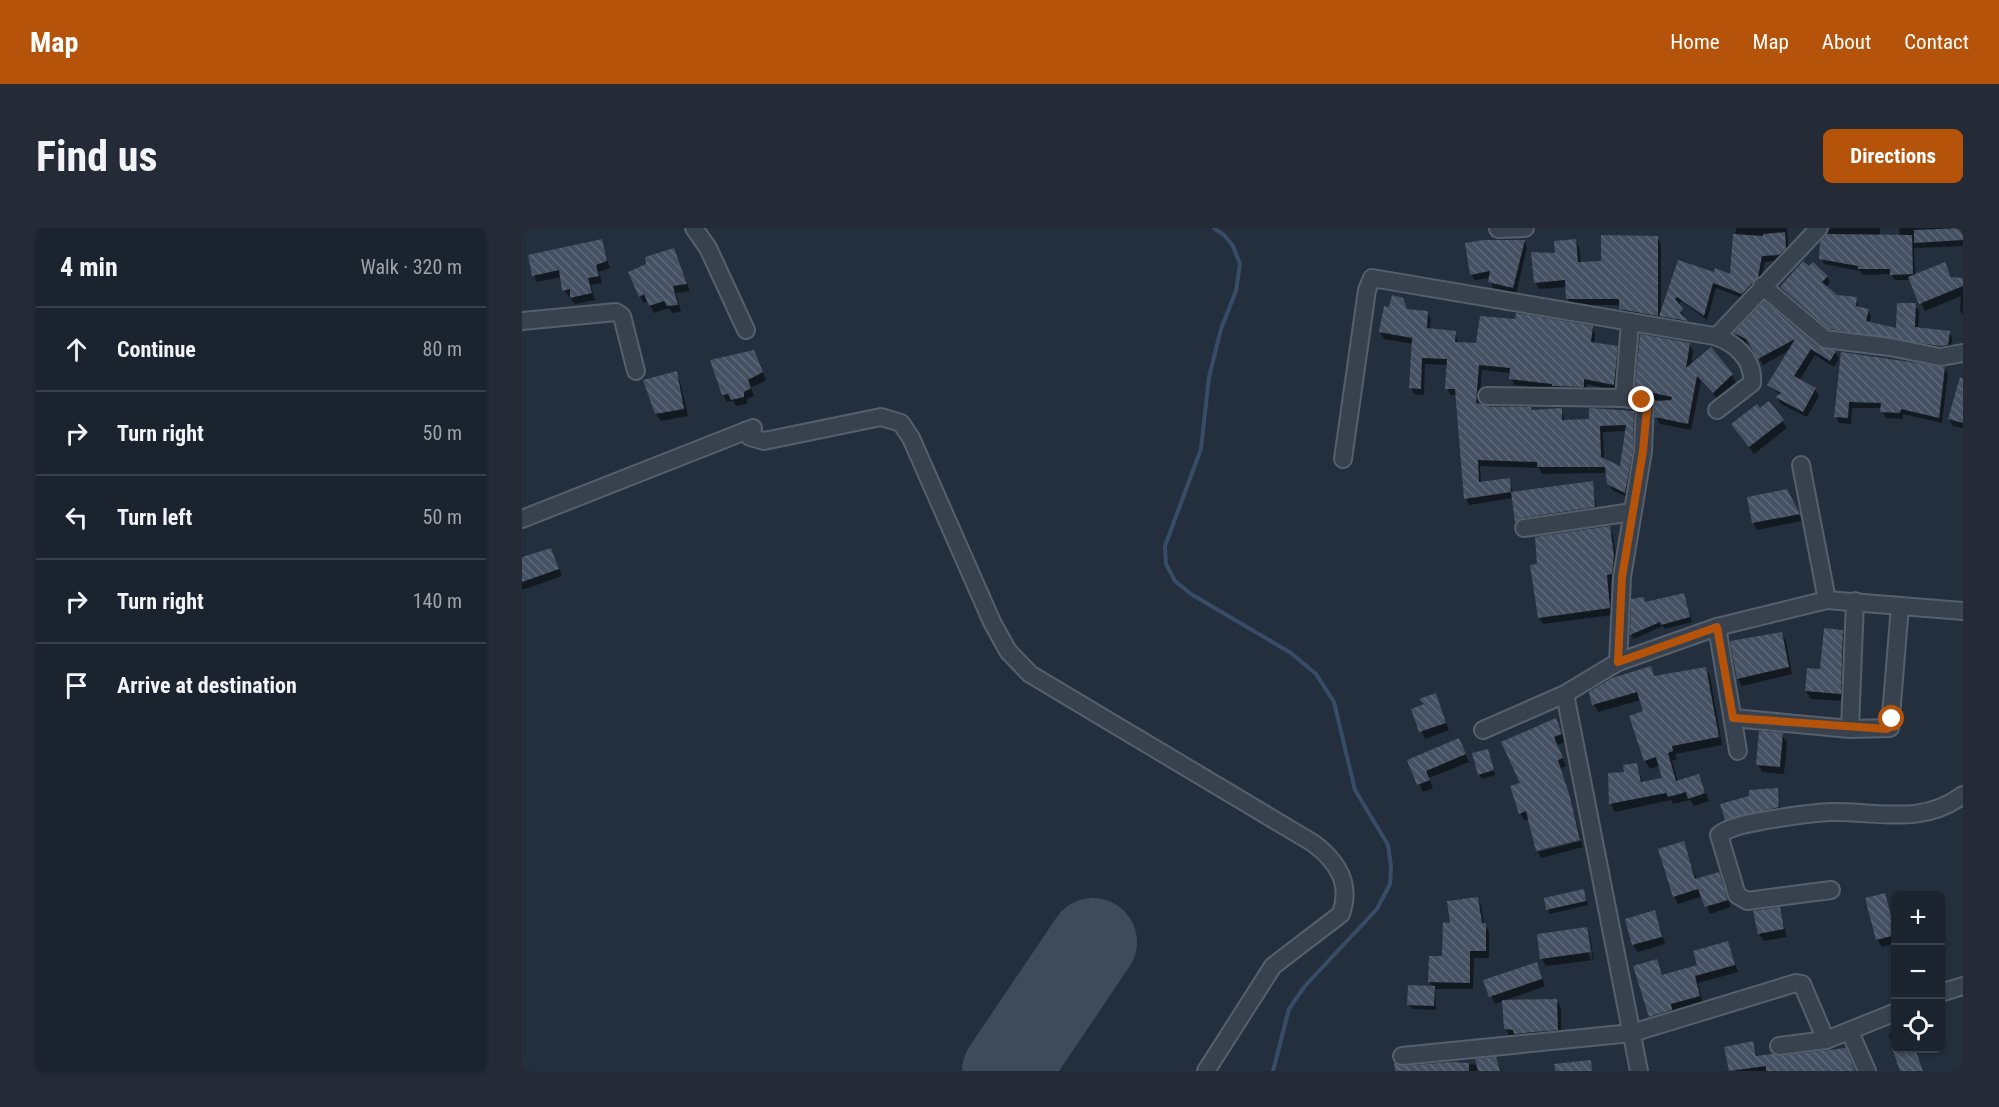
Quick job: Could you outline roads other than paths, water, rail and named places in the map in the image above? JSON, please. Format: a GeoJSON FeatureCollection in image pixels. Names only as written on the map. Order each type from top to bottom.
{"type":"FeatureCollection","features":[{"type":"Feature","properties":{"kind":"street"},"geometry":{"type":"LineString","coordinates":[[693,228],[708,248],[746,330]]}},
{"type":"Feature","properties":{"kind":"street"},"geometry":{"type":"LineString","coordinates":[[1498,229],[1525,228]]}},
{"type":"Feature","properties":{"kind":"street"},"geometry":{"type":"LineString","coordinates":[[1713,336],[1719,334],[1819,228]]}},
{"type":"Feature","properties":{"kind":"street"},"geometry":{"type":"LineString","coordinates":[[1343,459],[1367,290],[1372,278],[1713,336],[1729,341],[1744,355],[1753,374],[1752,382],[1718,410]]}},
{"type":"Feature","properties":{"kind":"street"},"geometry":{"type":"LineString","coordinates":[[1762,286],[1825,339],[1890,347],[1940,357],[1963,353]]}},
{"type":"Feature","properties":{"kind":"street"},"geometry":{"type":"LineString","coordinates":[[522,321],[616,312],[622,316],[636,371]]}},
{"type":"Feature","properties":{"kind":"street"},"geometry":{"type":"LineString","coordinates":[[1624,398],[1630,323]]}},
{"type":"Feature","properties":{"kind":"street"},"geometry":{"type":"LineString","coordinates":[[1486,396],[1624,398],[1642,400],[1647,408],[1643,451],[1622,577],[1618,662]]}},
{"type":"Feature","properties":{"kind":"street"},"geometry":{"type":"LineString","coordinates":[[522,519],[750,429],[750,437],[764,441],[881,417],[892,418],[901,423],[911,438],[992,622],[1018,665],[1029,674],[1313,843],[1338,866],[1344,881],[1346,901],[1341,914],[1273,966],[1206,1071]]}},
{"type":"Feature","properties":{"kind":"street"},"geometry":{"type":"LineString","coordinates":[[1801,465],[1827,600]]}},
{"type":"Feature","properties":{"kind":"street"},"geometry":{"type":"LineString","coordinates":[[1524,528],[1632,512]]}},
{"type":"Feature","properties":{"kind":"street"},"geometry":{"type":"LineString","coordinates":[[1483,730],[1565,694],[1618,662],[1717,627],[1827,600],[1963,611]]}},
{"type":"Feature","properties":{"kind":"street"},"geometry":{"type":"LineString","coordinates":[[1850,729],[1855,601]]}},
{"type":"Feature","properties":{"kind":"street"},"geometry":{"type":"LineString","coordinates":[[1733,718],[1850,729],[1887,729],[1892,725],[1900,606]]}},
{"type":"Feature","properties":{"kind":"street"},"geometry":{"type":"LineString","coordinates":[[1717,627],[1738,751]]}},
{"type":"Feature","properties":{"kind":"street"},"geometry":{"type":"LineString","coordinates":[[1565,694],[1639,1071]]}},
{"type":"Feature","properties":{"kind":"street"},"geometry":{"type":"LineString","coordinates":[[1831,890],[1741,900],[1737,895],[1719,835],[1754,822],[1789,816],[1830,812],[1926,814],[1945,807],[1963,795]]}},
{"type":"Feature","properties":{"kind":"street"},"geometry":{"type":"LineString","coordinates":[[1402,1056],[1632,1033],[1796,983],[1802,984],[1807,992],[1826,1040]]}},
{"type":"Feature","properties":{"kind":"street"},"geometry":{"type":"LineString","coordinates":[[1945,992],[1963,986]]}},
{"type":"Feature","properties":{"kind":"street"},"geometry":{"type":"LineString","coordinates":[[1779,1046],[1826,1040],[1891,1014]]}},
{"type":"Feature","properties":{"kind":"street"},"geometry":{"type":"LineString","coordinates":[[1851,1032],[1867,1071]]}},
{"type":"Feature","properties":{"kind":"waterway"},"geometry":{"type":"LineString","coordinates":[[1214,228],[1233,246],[1240,264],[1236,291],[1221,329],[1209,377],[1201,449],[1165,546],[1166,564],[1175,581],[1191,594],[1291,653],[1316,674],[1334,702],[1355,790],[1388,845],[1391,866],[1390,884],[1377,909],[1304,987],[1289,1009],[1273,1071]]}}]}
